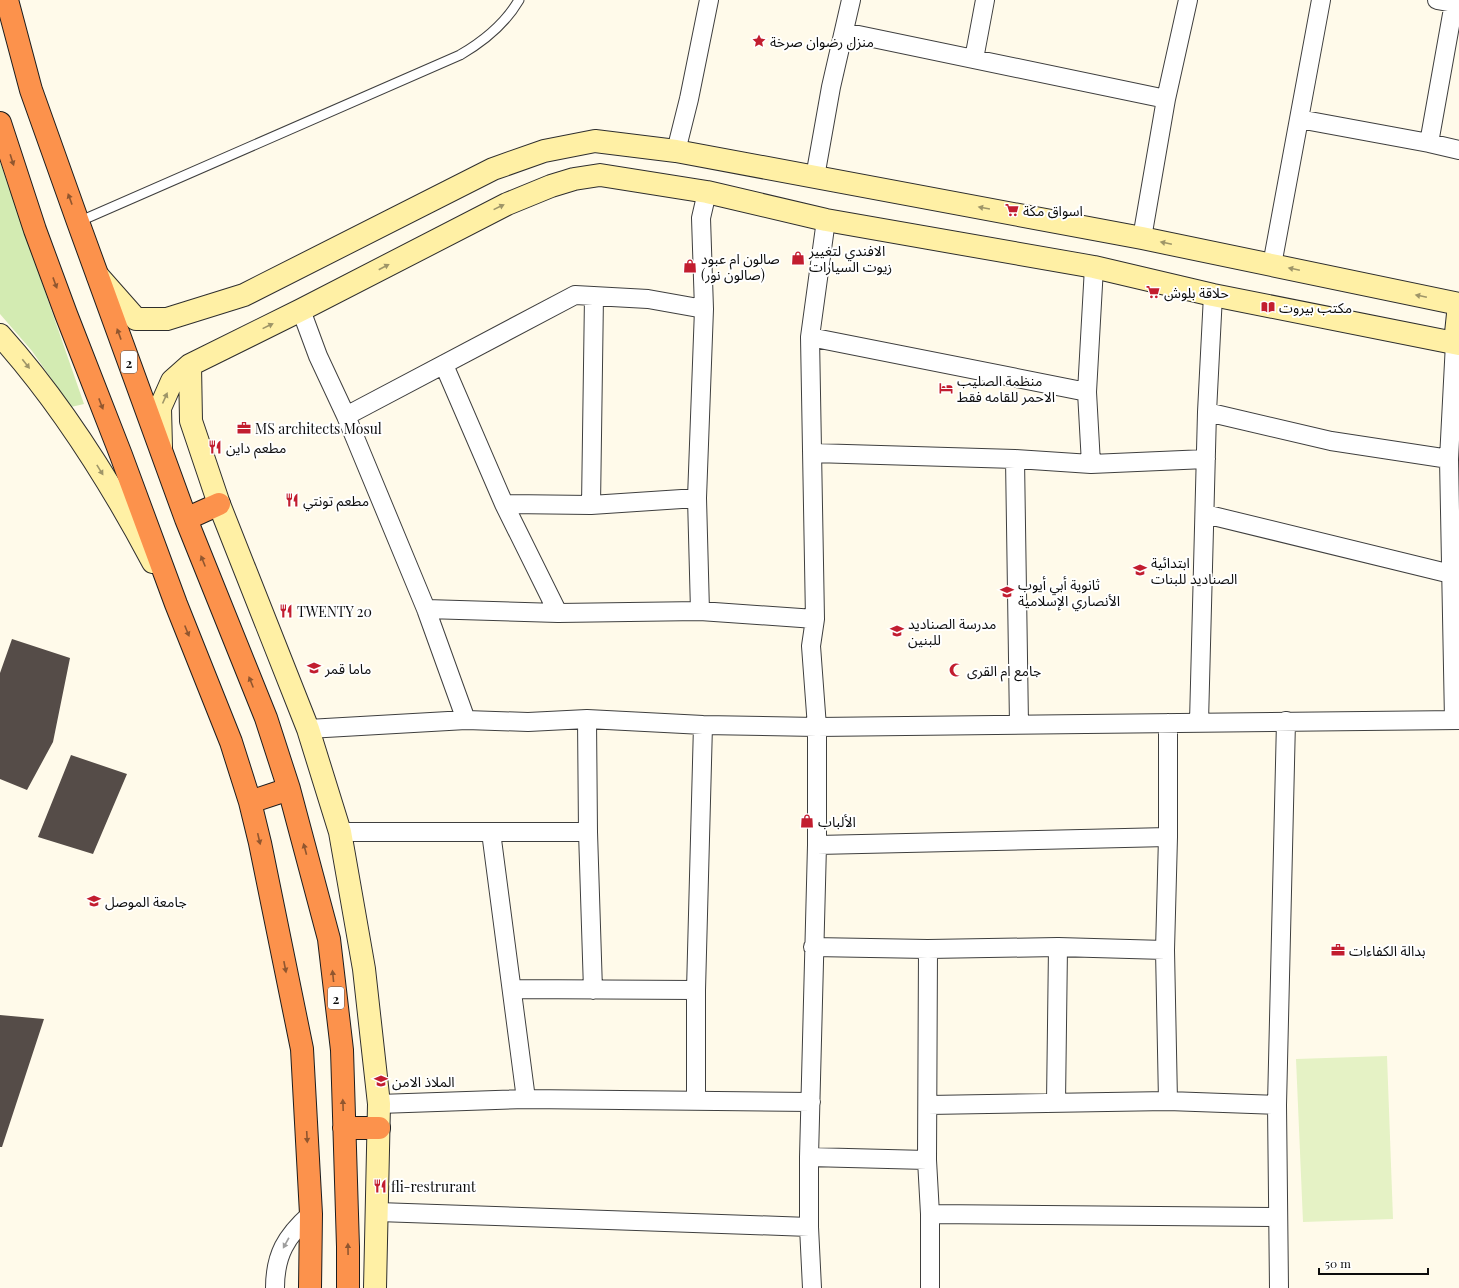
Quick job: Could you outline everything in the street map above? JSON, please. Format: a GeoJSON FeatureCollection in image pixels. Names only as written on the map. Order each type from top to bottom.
{"type":"FeatureCollection","features":[{"type":"Feature","properties":{"kind":"highway","name":"2"},"geometry":{"type":"LineString","coordinates":[[7,0],[31,90],[78,222],[186,519],[266,718],[289,789],[329,939],[342,1050],[348,1288]]}},
{"type":"Feature","properties":{"kind":"highway"},"geometry":{"type":"LineString","coordinates":[[0,123],[51,272],[176,604],[231,742],[250,802],[260,843],[302,1049],[311,1214],[310,1288]]}},
{"type":"Feature","properties":{"kind":"highway"},"geometry":{"type":"LineString","coordinates":[[186,519],[219,504]]}},
{"type":"Feature","properties":{"kind":"highway"},"geometry":{"type":"LineString","coordinates":[[250,802],[289,789]]}},
{"type":"Feature","properties":{"kind":"highway"},"geometry":{"type":"LineString","coordinates":[[344,1128],[379,1128]]}},
{"type":"Feature","properties":{"kind":"main road"},"geometry":{"type":"LineString","coordinates":[[98,276],[136,319],[167,319],[244,295],[493,169],[544,151],[594,141],[676,151],[1142,238],[1459,304],[1457,344],[1213,295],[1094,267],[826,220],[707,192],[600,175],[574,179],[551,186],[481,216],[301,310],[190,365],[172,380],[160,408],[161,451]]}},
{"type":"Feature","properties":{"kind":"main road"},"geometry":{"type":"LineString","coordinates":[[544,151],[551,186]]}},
{"type":"Feature","properties":{"kind":"main road"},"geometry":{"type":"LineString","coordinates":[[0,335],[19,356],[56,403],[92,458],[125,510],[176,604]]}},
{"type":"Feature","properties":{"kind":"main road"},"geometry":{"type":"LineString","coordinates":[[190,365],[191,421],[219,504],[308,729],[340,832],[364,969],[380,1104],[375,1288]]}},
{"type":"Feature","properties":{"kind":"street"},"geometry":{"type":"LineString","coordinates":[[676,151],[689,99],[709,0]]}},
{"type":"Feature","properties":{"kind":"street"},"geometry":{"type":"LineString","coordinates":[[814,177],[831,88],[851,0]]}},
{"type":"Feature","properties":{"kind":"street"},"geometry":{"type":"LineString","coordinates":[[974,59],[985,0]]}},
{"type":"Feature","properties":{"kind":"street"},"geometry":{"type":"LineString","coordinates":[[1142,238],[1166,99],[1188,0]]}},
{"type":"Feature","properties":{"kind":"street"},"geometry":{"type":"LineString","coordinates":[[1272,265],[1322,0]]}},
{"type":"Feature","properties":{"kind":"street"},"geometry":{"type":"LineString","coordinates":[[1429,143],[1450,3]]}},
{"type":"Feature","properties":{"kind":"street"},"geometry":{"type":"LineString","coordinates":[[844,32],[1166,99]]}},
{"type":"Feature","properties":{"kind":"street"},"geometry":{"type":"LineString","coordinates":[[1299,119],[1459,150]]}},
{"type":"Feature","properties":{"kind":"street"},"geometry":{"type":"LineString","coordinates":[[700,611],[698,498],[704,309],[701,218],[707,192]]}},
{"type":"Feature","properties":{"kind":"street"},"geometry":{"type":"LineString","coordinates":[[812,1288],[809,1227],[809,1158],[812,1102],[817,845],[817,727],[811,646],[815,618],[810,337],[826,220]]}},
{"type":"Feature","properties":{"kind":"street"},"geometry":{"type":"LineString","coordinates":[[1091,464],[1087,392],[1094,267]]}},
{"type":"Feature","properties":{"kind":"street"},"geometry":{"type":"LineString","coordinates":[[346,416],[575,295],[648,299],[704,309]]}},
{"type":"Feature","properties":{"kind":"street"},"geometry":{"type":"LineString","coordinates":[[1199,722],[1207,412],[1213,295]]}},
{"type":"Feature","properties":{"kind":"street"},"geometry":{"type":"LineString","coordinates":[[591,505],[594,296]]}},
{"type":"Feature","properties":{"kind":"street"},"geometry":{"type":"LineString","coordinates":[[301,310],[318,356],[346,416],[426,609],[466,720]]}},
{"type":"Feature","properties":{"kind":"street"},"geometry":{"type":"LineString","coordinates":[[810,337],[1087,392]]}},
{"type":"Feature","properties":{"kind":"street"},"geometry":{"type":"LineString","coordinates":[[308,729],[466,720],[528,722],[587,719],[703,725],[817,727],[1456,720],[1449,458],[1457,344]]}},
{"type":"Feature","properties":{"kind":"street"},"geometry":{"type":"LineString","coordinates":[[444,365],[504,504],[558,613]]}},
{"type":"Feature","properties":{"kind":"street"},"geometry":{"type":"LineString","coordinates":[[1207,412],[1331,440],[1449,458]]}},
{"type":"Feature","properties":{"kind":"street"},"geometry":{"type":"LineString","coordinates":[[813,453],[1015,458],[1091,464],[1206,459]]}},
{"type":"Feature","properties":{"kind":"street"},"geometry":{"type":"LineString","coordinates":[[1015,458],[1019,724]]}},
{"type":"Feature","properties":{"kind":"street"},"geometry":{"type":"LineString","coordinates":[[504,504],[591,505],[698,498]]}},
{"type":"Feature","properties":{"kind":"street"},"geometry":{"type":"LineString","coordinates":[[1205,514],[1451,574]]}},
{"type":"Feature","properties":{"kind":"street"},"geometry":{"type":"LineString","coordinates":[[426,609],[558,613],[700,611],[815,618]]}},
{"type":"Feature","properties":{"kind":"street"},"geometry":{"type":"LineString","coordinates":[[587,719],[588,832],[593,990]]}},
{"type":"Feature","properties":{"kind":"street"},"geometry":{"type":"LineString","coordinates":[[1279,1288],[1277,1105],[1286,721]]}},
{"type":"Feature","properties":{"kind":"street"},"geometry":{"type":"LineString","coordinates":[[1168,723],[1168,837],[1165,950],[1168,1101]]}},
{"type":"Feature","properties":{"kind":"street"},"geometry":{"type":"LineString","coordinates":[[696,1101],[696,990],[703,725]]}},
{"type":"Feature","properties":{"kind":"street"},"geometry":{"type":"LineString","coordinates":[[340,832],[588,832]]}},
{"type":"Feature","properties":{"kind":"street"},"geometry":{"type":"LineString","coordinates":[[491,832],[526,1099]]}},
{"type":"Feature","properties":{"kind":"street"},"geometry":{"type":"LineString","coordinates":[[817,845],[1168,837]]}},
{"type":"Feature","properties":{"kind":"street"},"geometry":{"type":"LineString","coordinates":[[814,947],[928,949],[1058,947],[1165,950]]}},
{"type":"Feature","properties":{"kind":"street"},"geometry":{"type":"LineString","coordinates":[[1056,1103],[1058,947]]}},
{"type":"Feature","properties":{"kind":"street"},"geometry":{"type":"LineString","coordinates":[[928,949],[927,1160],[930,1214],[930,1288]]}},
{"type":"Feature","properties":{"kind":"street"},"geometry":{"type":"LineString","coordinates":[[512,989],[696,990]]}},
{"type":"Feature","properties":{"kind":"street"},"geometry":{"type":"LineString","coordinates":[[380,1104],[526,1099],[812,1102]]}},
{"type":"Feature","properties":{"kind":"street"},"geometry":{"type":"LineString","coordinates":[[928,1105],[1168,1101],[1277,1105]]}},
{"type":"Feature","properties":{"kind":"street"},"geometry":{"type":"LineString","coordinates":[[809,1158],[927,1160]]}},
{"type":"Feature","properties":{"kind":"street"},"geometry":{"type":"LineString","coordinates":[[378,1212],[809,1227]]}},
{"type":"Feature","properties":{"kind":"street"},"geometry":{"type":"LineString","coordinates":[[275,1288],[275,1270],[283,1248],[296,1229],[311,1214]]}},
{"type":"Feature","properties":{"kind":"street"},"geometry":{"type":"LineString","coordinates":[[930,1214],[1278,1217]]}},
{"type":"Feature","properties":{"kind":"lane"},"geometry":{"type":"LineString","coordinates":[[78,222],[460,55],[480,43],[497,28],[508,16],[519,0]]}},
{"type":"Feature","properties":{"kind":"green space"},"geometry":{"type":"Polygon","coordinates":[[[0,162],[84,404],[71,407],[32,351],[0,314],[0,162]]]}},
{"type":"Feature","properties":{"kind":"green space"},"geometry":{"type":"Polygon","coordinates":[[[1387,1056],[1393,1219],[1303,1222],[1296,1059],[1387,1056]]]}},
{"type":"Feature","properties":{"kind":"building"},"geometry":{"type":"Polygon","coordinates":[[[12,639],[70,658],[53,742],[27,790],[0,779],[0,673],[12,639]]]}},
{"type":"Feature","properties":{"kind":"building"},"geometry":{"type":"Polygon","coordinates":[[[71,755],[127,774],[93,854],[38,837],[71,755]]]}},
{"type":"Feature","properties":{"kind":"building"},"geometry":{"type":"Polygon","coordinates":[[[0,1015],[44,1019],[2,1147],[0,1147],[0,1015]]]}},
{"type":"Feature","properties":{"kind":"place","name":"منزل رضوان صرخة"},"geometry":{"type":"Point","coordinates":[759,41]}},
{"type":"Feature","properties":{"kind":"place","name":"اسواق مكة"},"geometry":{"type":"Point","coordinates":[1012,210]}},
{"type":"Feature","properties":{"kind":"place","name":"الافندي لتغيير زيوت السيارات"},"geometry":{"type":"Point","coordinates":[798,258]}},
{"type":"Feature","properties":{"kind":"place","name":"صالون ام عبود (صالون نور)"},"geometry":{"type":"Point","coordinates":[690,266]}},
{"type":"Feature","properties":{"kind":"place","name":"حلاقة بلوش"},"geometry":{"type":"Point","coordinates":[1153,292]}},
{"type":"Feature","properties":{"kind":"place","name":"مكتب بيروت"},"geometry":{"type":"Point","coordinates":[1268,307]}},
{"type":"Feature","properties":{"kind":"place","name":"منظمة الصليب الاحمر للقامه فقط"},"geometry":{"type":"Point","coordinates":[946,388]}},
{"type":"Feature","properties":{"kind":"place","name":"MS architects Mosul"},"geometry":{"type":"Point","coordinates":[244,428]}},
{"type":"Feature","properties":{"kind":"place","name":"مطعم داين"},"geometry":{"type":"Point","coordinates":[215,447]}},
{"type":"Feature","properties":{"kind":"place","name":"مطعم تونتي"},"geometry":{"type":"Point","coordinates":[292,500]}},
{"type":"Feature","properties":{"kind":"place","name":"ابتدائية الصناديد للبنات"},"geometry":{"type":"Point","coordinates":[1140,570]}},
{"type":"Feature","properties":{"kind":"place","name":"ثانوية أبي أيوب الأنصاري الإسلامية"},"geometry":{"type":"Point","coordinates":[1007,592]}},
{"type":"Feature","properties":{"kind":"place","name":"TWENTY 20"},"geometry":{"type":"Point","coordinates":[286,611]}},
{"type":"Feature","properties":{"kind":"place","name":"مدرسة الصناديد للبنين"},"geometry":{"type":"Point","coordinates":[897,631]}},
{"type":"Feature","properties":{"kind":"place","name":"ماما قمر"},"geometry":{"type":"Point","coordinates":[314,668]}},
{"type":"Feature","properties":{"kind":"place","name":"جامع ام القرى"},"geometry":{"type":"Point","coordinates":[956,670]}},
{"type":"Feature","properties":{"kind":"place","name":"الألباب"},"geometry":{"type":"Point","coordinates":[807,821]}},
{"type":"Feature","properties":{"kind":"place","name":"جامعة الموصل"},"geometry":{"type":"Point","coordinates":[94,901]}},
{"type":"Feature","properties":{"kind":"place","name":"بدالة الكفاءات"},"geometry":{"type":"Point","coordinates":[1338,950]}},
{"type":"Feature","properties":{"kind":"place","name":"الملاذ الامن"},"geometry":{"type":"Point","coordinates":[381,1081]}},
{"type":"Feature","properties":{"kind":"place","name":"fli-restrurant"},"geometry":{"type":"Point","coordinates":[380,1186]}}]}
